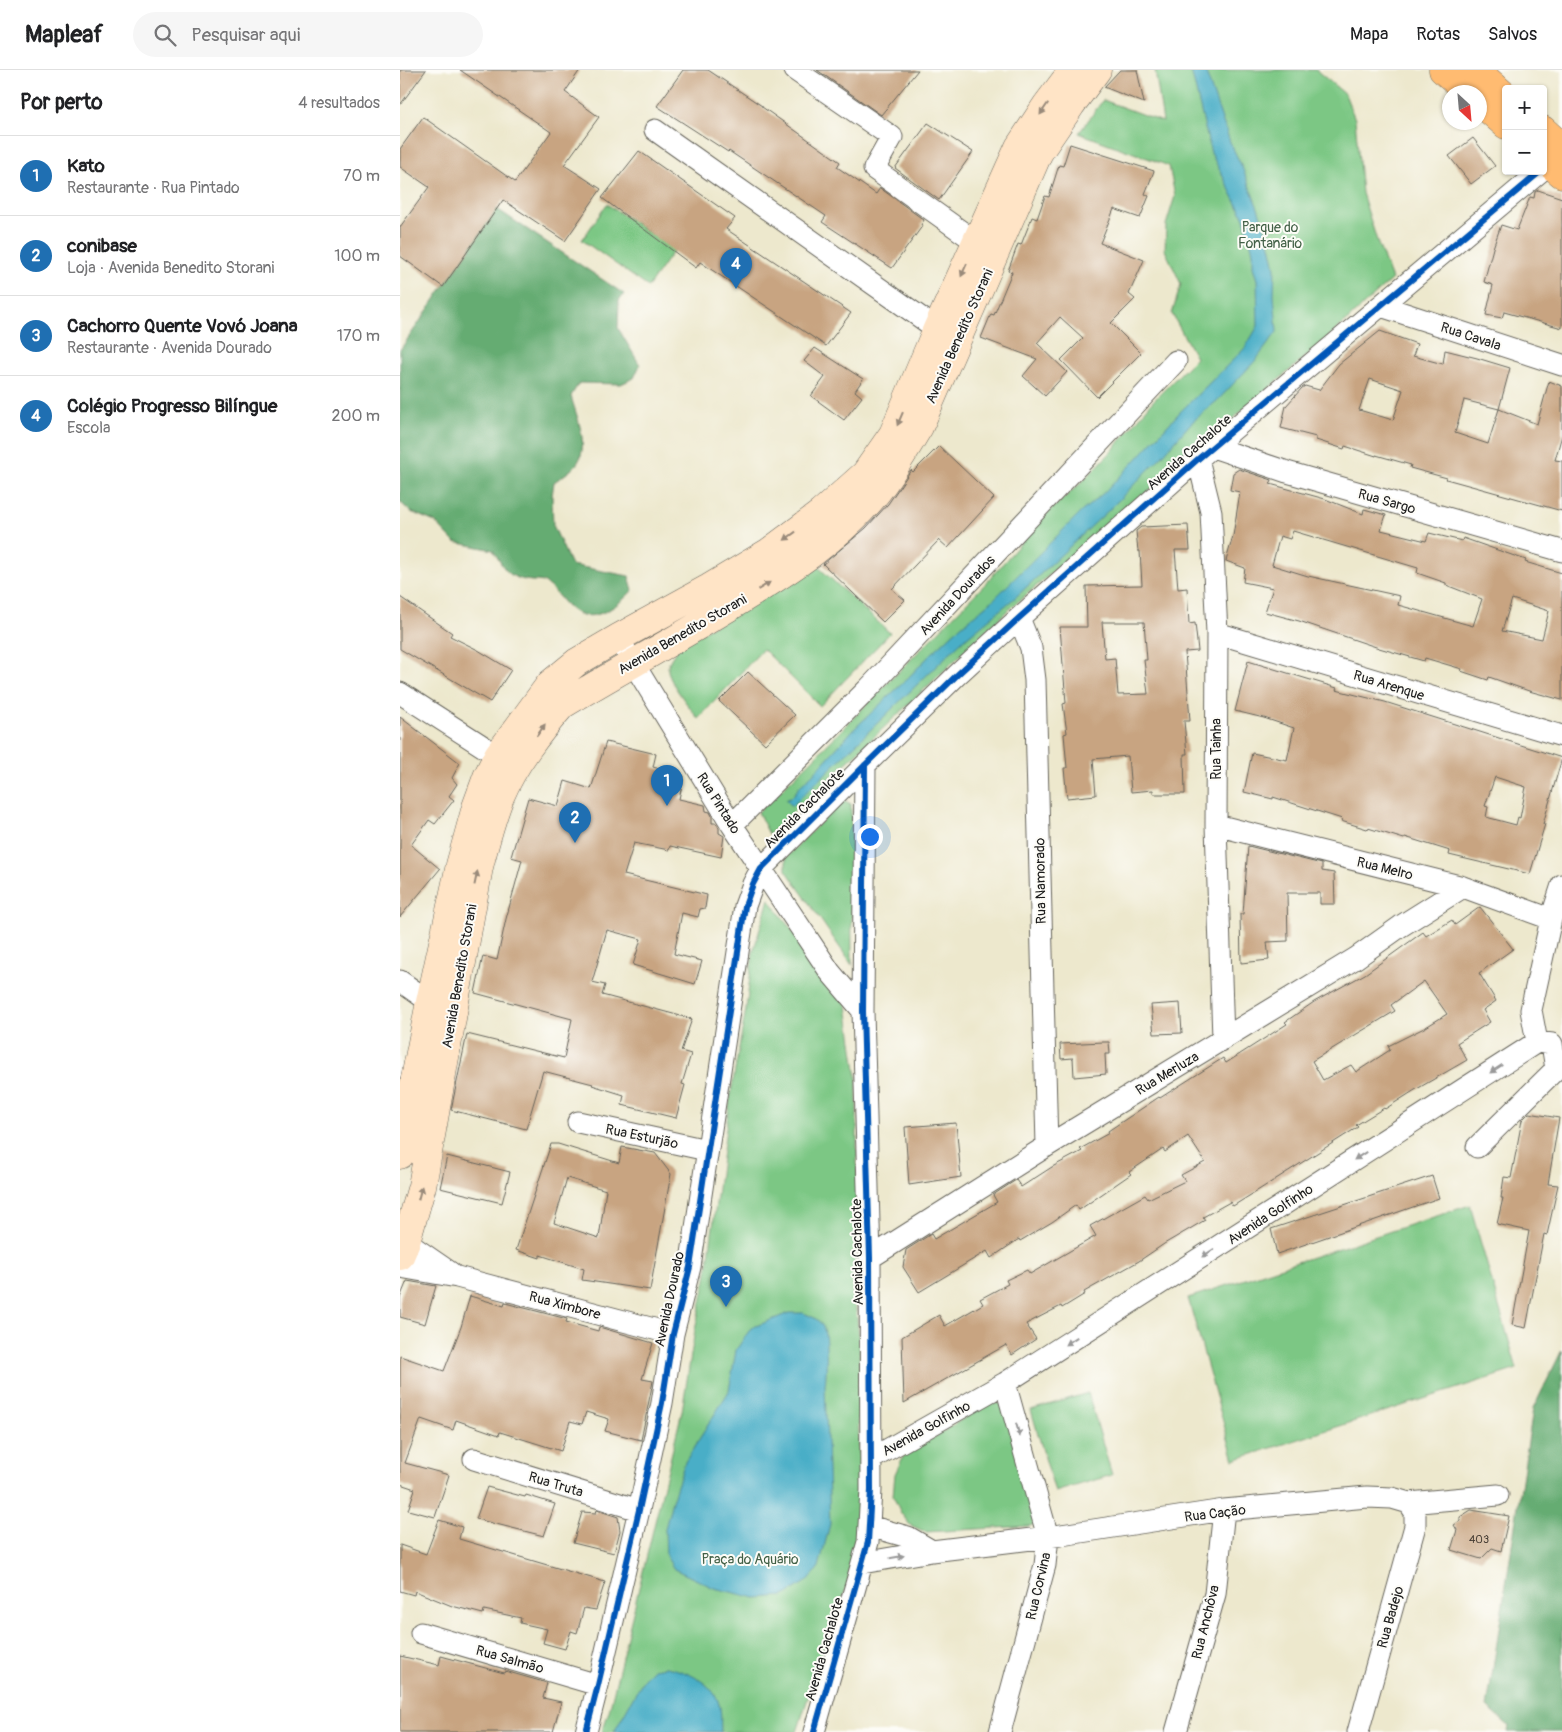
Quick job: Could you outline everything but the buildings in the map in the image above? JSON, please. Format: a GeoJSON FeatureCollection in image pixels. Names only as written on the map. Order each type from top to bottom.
{"type":"FeatureCollection","features":[{"type":"Feature","properties":{"kind":"main road","name":"Avenida Benedito Storani"},"geometry":{"type":"LineString","coordinates":[[507,762],[550,684],[577,662],[709,588],[768,552],[820,514],[865,474],[894,434],[938,329],[1019,147],[1073,70]]}},
{"type":"Feature","properties":{"kind":"main road","name":"Avenida Benedito Storani"},"geometry":{"type":"LineString","coordinates":[[402,1255],[422,1186],[460,865],[476,807],[487,777],[507,762],[543,727],[562,705],[714,617],[796,566],[836,534],[868,502],[893,469],[919,427],[1039,152],[1097,70]]}},
{"type":"Feature","properties":{"kind":"main road"},"geometry":{"type":"LineString","coordinates":[[1443,70],[1461,85]]}},
{"type":"Feature","properties":{"kind":"main road"},"geometry":{"type":"LineString","coordinates":[[1476,70],[1502,93]]}},
{"type":"Feature","properties":{"kind":"main road"},"geometry":{"type":"LineString","coordinates":[[1487,108],[1502,121]]}},
{"type":"Feature","properties":{"kind":"main road"},"geometry":{"type":"LineString","coordinates":[[1547,144],[1552,162]]}},
{"type":"Feature","properties":{"kind":"main road","name":"Avenida Benedito Storani"},"geometry":{"type":"LineString","coordinates":[[400,1155],[442,1007]]}},
{"type":"Feature","properties":{"kind":"street"},"geometry":{"type":"LineString","coordinates":[[795,70],[892,137],[874,169],[976,242]]}},
{"type":"Feature","properties":{"kind":"street"},"geometry":{"type":"LineString","coordinates":[[655,130],[938,329]]}},
{"type":"Feature","properties":{"kind":"street","name":"Avenida Cachalote"},"geometry":{"type":"LineString","coordinates":[[762,869],[957,675],[1019,618],[1206,453],[1552,162]]}},
{"type":"Feature","properties":{"kind":"street","name":"Rua Cavala"},"geometry":{"type":"LineString","coordinates":[[1381,306],[1562,365]]}},
{"type":"Feature","properties":{"kind":"street","name":"Avenida Dourados"},"geometry":{"type":"LineString","coordinates":[[732,825],[868,689],[1176,361]]}},
{"type":"Feature","properties":{"kind":"street","name":"Rua Sargo"},"geometry":{"type":"LineString","coordinates":[[1206,453],[1287,472],[1562,551]]}},
{"type":"Feature","properties":{"kind":"street","name":"Rua Tainha"},"geometry":{"type":"LineString","coordinates":[[1206,453],[1217,633],[1216,825],[1222,1039]]}},
{"type":"Feature","properties":{"kind":"street","name":"Rua Namorado"},"geometry":{"type":"LineString","coordinates":[[1019,618],[1031,648],[1035,680],[1047,1146]]}},
{"type":"Feature","properties":{"kind":"street","name":"Rua Arenque"},"geometry":{"type":"LineString","coordinates":[[1217,633],[1562,736]]}},
{"type":"Feature","properties":{"kind":"street","name":"Rua Pintado"},"geometry":{"type":"LineString","coordinates":[[618,638],[732,825],[830,972],[863,1011]]}},
{"type":"Feature","properties":{"kind":"street"},"geometry":{"type":"LineString","coordinates":[[400,693],[507,762]]}},
{"type":"Feature","properties":{"kind":"street","name":"Avenida Cachalote"},"geometry":{"type":"LineString","coordinates":[[814,1732],[868,1542],[870,1526],[870,1258],[863,1011],[865,765]]}},
{"type":"Feature","properties":{"kind":"street","name":"Rua Melro"},"geometry":{"type":"LineString","coordinates":[[1216,825],[1463,887],[1551,919]]}},
{"type":"Feature","properties":{"kind":"street","name":"Avenida Dourado"},"geometry":{"type":"LineString","coordinates":[[586,1732],[639,1510],[662,1403],[673,1334],[690,1267],[745,906],[753,884],[762,869]]}},
{"type":"Feature","properties":{"kind":"street"},"geometry":{"type":"LineString","coordinates":[[1477,1147],[1556,1069],[1552,1044],[1538,1042],[1532,1010],[1551,919],[1562,885]]}},
{"type":"Feature","properties":{"kind":"street","name":"Rua Merluza"},"geometry":{"type":"LineString","coordinates":[[870,1258],[1047,1146],[1356,958],[1401,926],[1463,887]]}},
{"type":"Feature","properties":{"kind":"street"},"geometry":{"type":"LineString","coordinates":[[400,981],[442,1007]]}},
{"type":"Feature","properties":{"kind":"street","name":"Avenida Golfinho"},"geometry":{"type":"LineString","coordinates":[[871,1459],[1005,1383],[1538,1042]]}},
{"type":"Feature","properties":{"kind":"street","name":"Rua Esturjão"},"geometry":{"type":"LineString","coordinates":[[578,1122],[707,1150]]}},
{"type":"Feature","properties":{"kind":"street","name":"Rua Ximbore"},"geometry":{"type":"LineString","coordinates":[[402,1255],[457,1277],[673,1334]]}},
{"type":"Feature","properties":{"kind":"street","name":"Rua Corvina"},"geometry":{"type":"LineString","coordinates":[[1000,1732],[1045,1565],[1048,1537],[1005,1383]]}},
{"type":"Feature","properties":{"kind":"street","name":"Rua Truta"},"geometry":{"type":"LineString","coordinates":[[474,1459],[639,1510]]}},
{"type":"Feature","properties":{"kind":"street","name":"Rua Cação"},"geometry":{"type":"LineString","coordinates":[[862,1563],[932,1551],[1048,1537],[1224,1510],[1367,1497],[1392,1498],[1409,1503],[1498,1494]]}},
{"type":"Feature","properties":{"kind":"street","name":"Rua Badejo"},"geometry":{"type":"LineString","coordinates":[[1358,1732],[1415,1526],[1415,1512],[1409,1503]]}},
{"type":"Feature","properties":{"kind":"street","name":"Rua Anchôva"},"geometry":{"type":"LineString","coordinates":[[1176,1732],[1215,1594],[1224,1510]]}},
{"type":"Feature","properties":{"kind":"street"},"geometry":{"type":"LineString","coordinates":[[870,1526],[908,1537],[932,1551]]}},
{"type":"Feature","properties":{"kind":"street","name":"Rua Salmão"},"geometry":{"type":"LineString","coordinates":[[422,1633],[598,1685]]}},
{"type":"Feature","properties":{"kind":"green space","name":"Parque do Fontanário"},"geometry":{"type":"Polygon","coordinates":[[[1155,70],[1316,70],[1345,94],[1355,119],[1362,193],[1378,244],[1392,279],[1330,336],[1006,612],[769,834],[758,812],[812,760],[986,583],[1046,514],[1082,482],[1112,451],[1153,401],[1196,358],[1172,314],[1181,284],[1165,250],[1166,225],[1175,196],[1169,166],[1079,133],[1103,100],[1163,122],[1155,70]]]}},
{"type":"Feature","properties":{"kind":"green space"},"geometry":{"type":"Polygon","coordinates":[[[607,204],[674,250],[648,287],[582,240],[607,204]]]}},
{"type":"Feature","properties":{"kind":"green space"},"geometry":{"type":"Polygon","coordinates":[[[497,209],[624,294],[619,300],[618,328],[640,365],[634,378],[621,384],[579,383],[571,396],[581,431],[582,449],[574,468],[554,482],[552,496],[553,525],[571,565],[629,576],[633,590],[621,602],[598,614],[589,616],[573,611],[545,583],[517,578],[508,572],[493,550],[454,542],[435,522],[411,512],[400,502],[400,350],[497,209]]]}},
{"type":"Feature","properties":{"kind":"green space"},"geometry":{"type":"Polygon","coordinates":[[[815,564],[890,633],[820,706],[763,649],[698,719],[668,673],[670,661],[680,646],[815,564]]]}},
{"type":"Feature","properties":{"kind":"green space"},"geometry":{"type":"Polygon","coordinates":[[[843,800],[851,804],[852,965],[786,870],[786,857],[843,800]]]}},
{"type":"Feature","properties":{"kind":"green space","name":"Praça do Aquário"},"geometry":{"type":"Polygon","coordinates":[[[769,899],[847,1005],[857,1078],[857,1220],[854,1293],[860,1343],[858,1394],[860,1498],[856,1539],[848,1583],[821,1657],[797,1732],[602,1732],[609,1711],[682,1411],[695,1330],[706,1279],[730,1098],[746,1009],[753,952],[769,899]]]}},
{"type":"Feature","properties":{"kind":"green space"},"geometry":{"type":"Polygon","coordinates":[[[1470,1205],[1517,1369],[1234,1460],[1188,1298],[1470,1205]]]}},
{"type":"Feature","properties":{"kind":"green space"},"geometry":{"type":"Polygon","coordinates":[[[1562,1350],[1562,1732],[1508,1732],[1509,1726],[1487,1707],[1533,1409],[1562,1350]]]}},
{"type":"Feature","properties":{"kind":"green space"},"geometry":{"type":"Polygon","coordinates":[[[1088,1393],[1112,1475],[1055,1492],[1031,1410],[1088,1393]]]}},
{"type":"Feature","properties":{"kind":"green space"},"geometry":{"type":"Polygon","coordinates":[[[995,1402],[1003,1405],[1038,1523],[1029,1526],[926,1532],[910,1525],[901,1513],[893,1496],[895,1474],[903,1457],[988,1403],[995,1402]]]}},
{"type":"Feature","properties":{"kind":"water"},"geometry":{"type":"Polygon","coordinates":[[[1191,70],[1205,70],[1230,142],[1259,211],[1275,268],[1274,295],[1277,332],[1256,360],[1218,400],[1191,423],[1162,456],[1110,509],[1017,596],[960,643],[792,806],[786,800],[792,797],[853,730],[931,654],[994,599],[1081,512],[1107,490],[1180,412],[1245,348],[1258,326],[1257,280],[1253,267],[1253,252],[1244,218],[1211,153],[1191,70]]]}},
{"type":"Feature","properties":{"kind":"water"},"geometry":{"type":"Polygon","coordinates":[[[789,1313],[803,1313],[815,1318],[820,1323],[824,1329],[826,1340],[825,1385],[830,1524],[819,1567],[810,1579],[784,1596],[756,1598],[714,1588],[674,1569],[666,1556],[665,1529],[672,1501],[685,1462],[729,1391],[736,1350],[751,1328],[789,1313]]]}},
{"type":"Feature","properties":{"kind":"water"},"geometry":{"type":"Polygon","coordinates":[[[666,1667],[682,1671],[698,1679],[711,1690],[716,1696],[720,1707],[721,1732],[614,1732],[643,1680],[653,1669],[666,1667]]]}},
{"type":"Feature","properties":{"kind":"cycle path"},"geometry":{"type":"LineString","coordinates":[[586,1732],[639,1510],[662,1403],[673,1334],[690,1267],[745,906],[761,869],[957,675],[1019,618],[1198,459],[1536,175]]}},
{"type":"Feature","properties":{"kind":"cycle path"},"geometry":{"type":"LineString","coordinates":[[814,1732],[868,1542],[871,1490],[870,1258],[863,1011],[865,765]]}},
{"type":"Feature","properties":{"kind":"place","name":"Colégio Progresso Bilíngue"},"geometry":{"type":"Point","coordinates":[736,289]}},
{"type":"Feature","properties":{"kind":"place","name":"Kato"},"geometry":{"type":"Point","coordinates":[667,806]}},
{"type":"Feature","properties":{"kind":"place","name":"conibase"},"geometry":{"type":"Point","coordinates":[575,843]}},
{"type":"Feature","properties":{"kind":"place","name":"Cachorro Quente Vovó Joana"},"geometry":{"type":"Point","coordinates":[726,1307]}}]}
